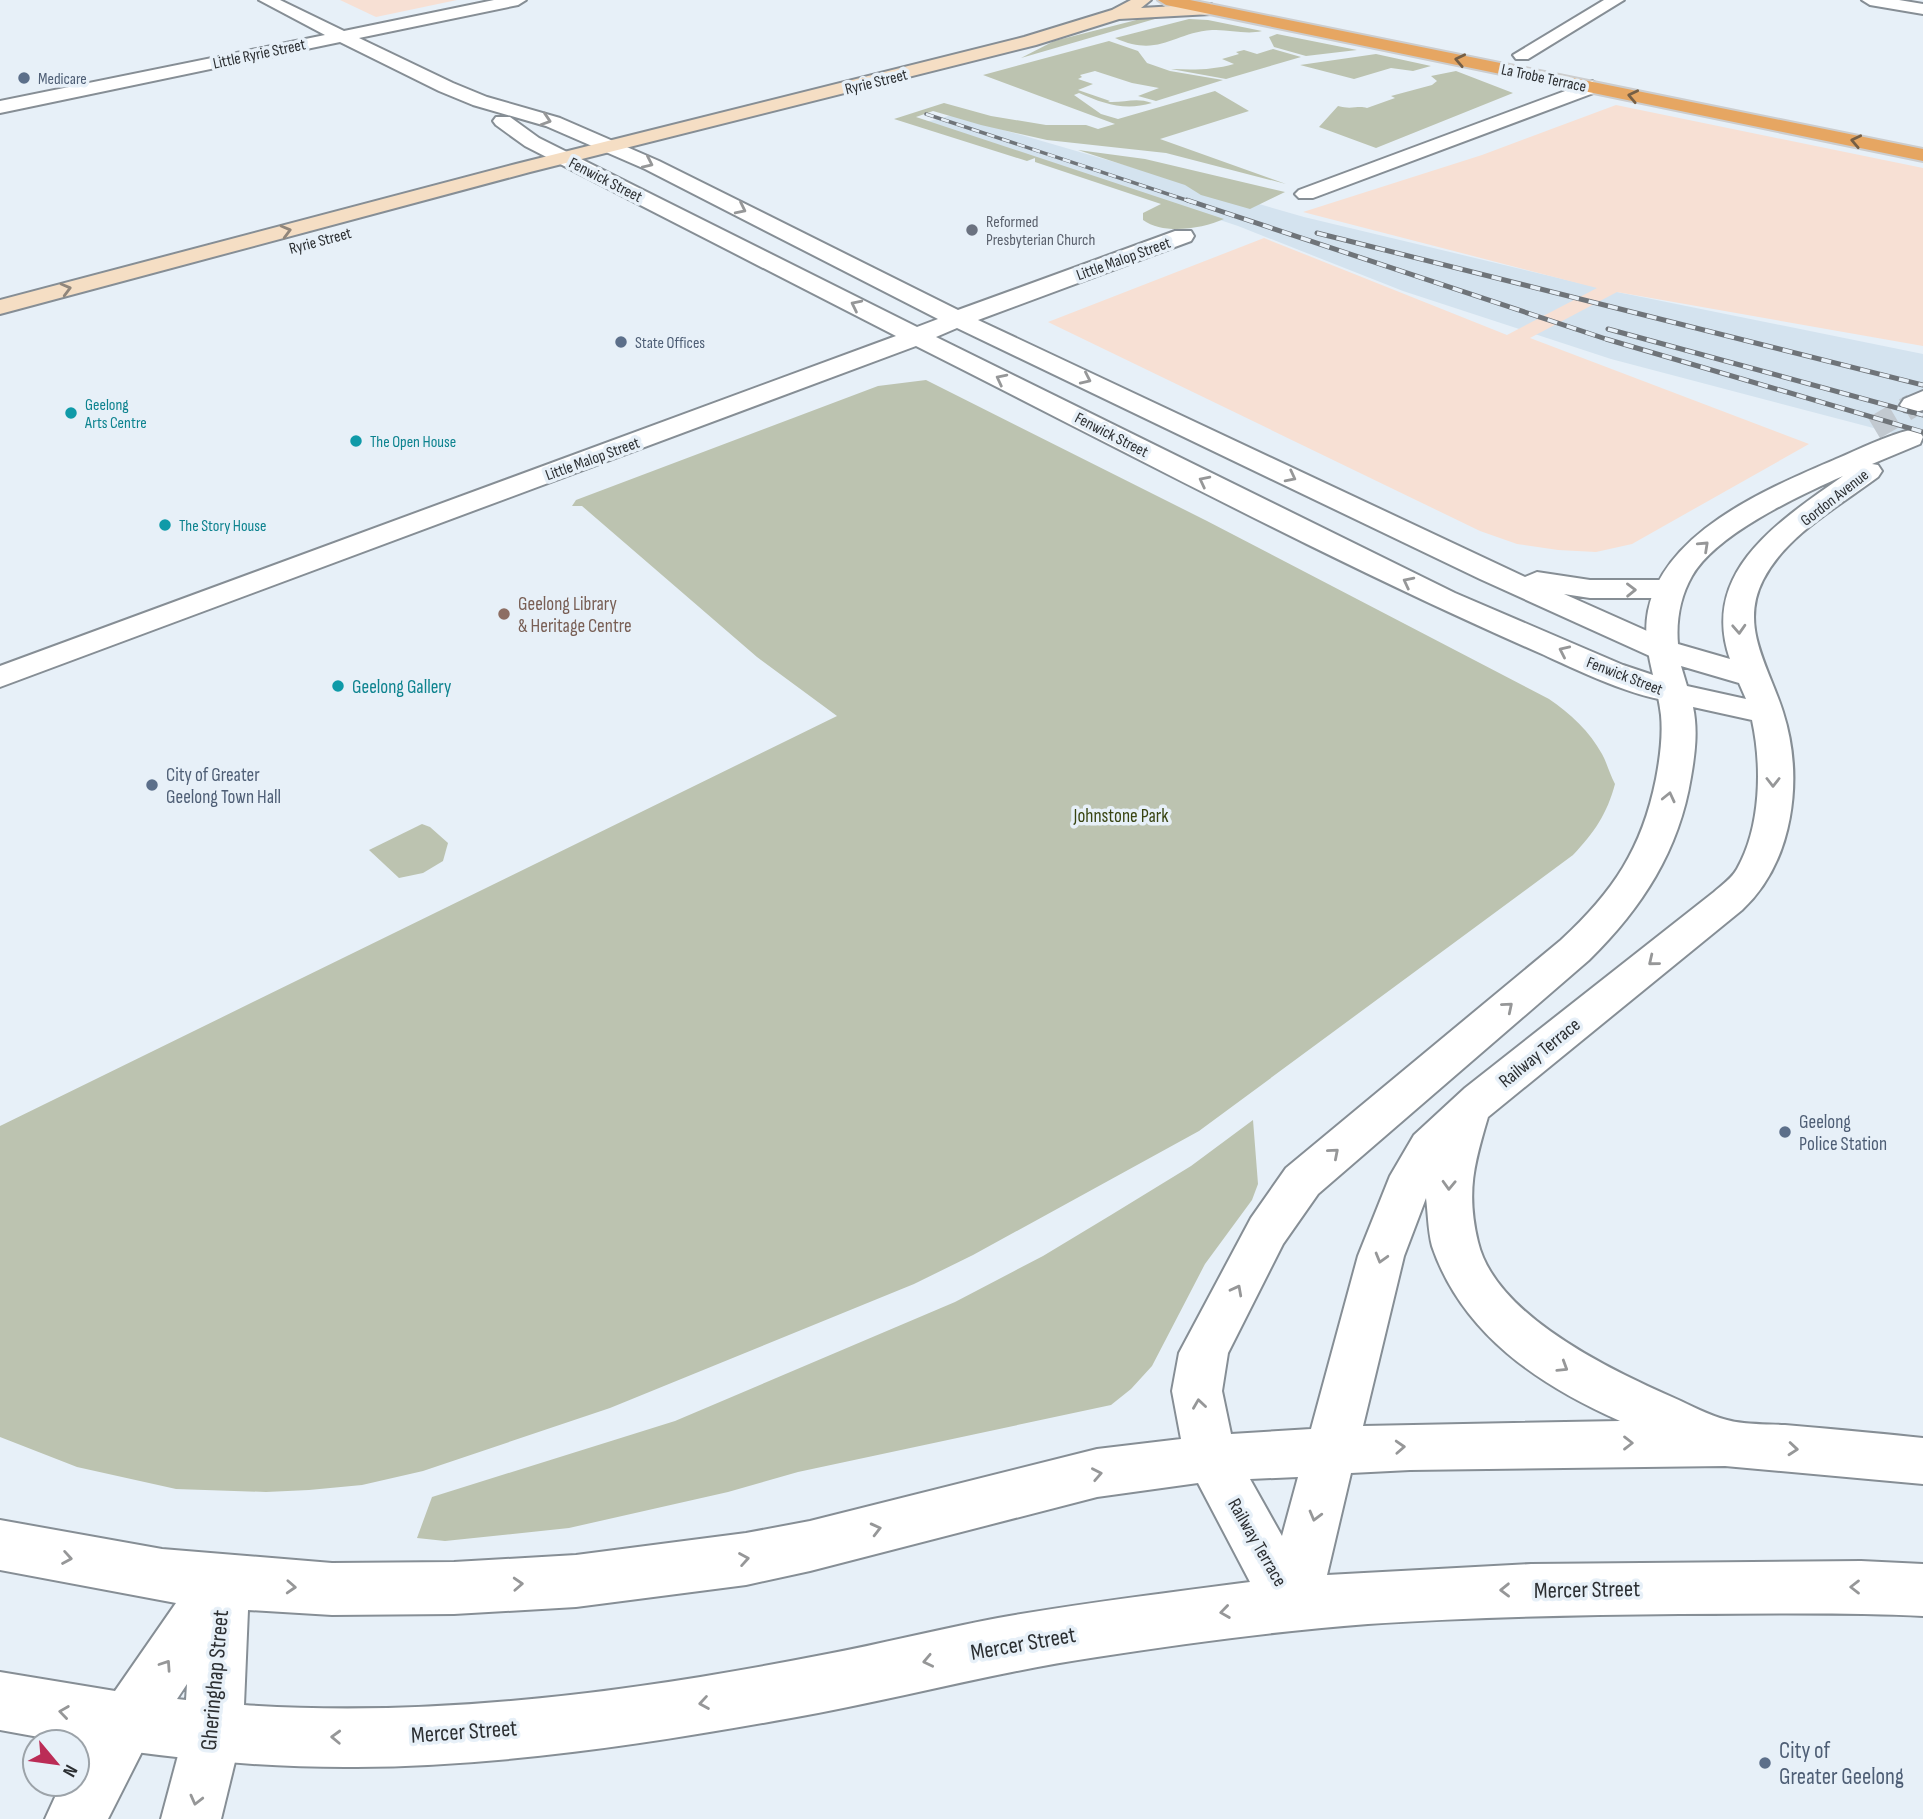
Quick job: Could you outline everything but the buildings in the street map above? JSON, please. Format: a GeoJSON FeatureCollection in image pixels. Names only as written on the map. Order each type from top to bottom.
{"type":"FeatureCollection","features":[{"type":"Feature","properties":{"kind":"highway","name":"La Trobe Terrace"},"geometry":{"type":"LineString","coordinates":[[1166,0],[1923,155]]}},
{"type":"Feature","properties":{"kind":"highway","name":"La Trobe Terrace"},"geometry":{"type":"LineString","coordinates":[[1249,0],[1551,61]]}},
{"type":"Feature","properties":{"kind":"highway","name":"La Trobe Terrace"},"geometry":{"type":"LineString","coordinates":[[1584,67],[1842,119]]}},
{"type":"Feature","properties":{"kind":"main road","name":"Ryrie Street"},"geometry":{"type":"LineString","coordinates":[[0,307],[1067,31],[1113,7],[1143,0]]}},
{"type":"Feature","properties":{"kind":"main road"},"geometry":{"type":"LineString","coordinates":[[1113,7],[1210,9]]}},
{"type":"Feature","properties":{"kind":"main road","name":"Ryrie Street"},"geometry":{"type":"LineString","coordinates":[[0,328],[530,181],[570,161]]}},
{"type":"Feature","properties":{"kind":"street","name":"Fenwick Street"},"geometry":{"type":"LineString","coordinates":[[267,0],[480,102],[553,122],[614,148],[788,232],[957,319],[1597,622],[1663,650],[1752,676]]}},
{"type":"Feature","properties":{"kind":"street","name":"Little Ryrie Street"},"geometry":{"type":"LineString","coordinates":[[0,107],[517,0]]}},
{"type":"Feature","properties":{"kind":"street"},"geometry":{"type":"LineString","coordinates":[[1521,55],[1616,0]]}},
{"type":"Feature","properties":{"kind":"street"},"geometry":{"type":"LineString","coordinates":[[1870,0],[1923,9]]}},
{"type":"Feature","properties":{"kind":"street"},"geometry":{"type":"LineString","coordinates":[[1306,194],[1591,87]]}},
{"type":"Feature","properties":{"kind":"street","name":"Fenwick Street"},"geometry":{"type":"LineString","coordinates":[[480,102],[513,130],[570,161],[1444,600],[1612,672],[1674,693],[1768,714]]}},
{"type":"Feature","properties":{"kind":"street"},"geometry":{"type":"LineString","coordinates":[[735,246],[788,232]]}},
{"type":"Feature","properties":{"kind":"street","name":"Little Malop Street"},"geometry":{"type":"LineString","coordinates":[[0,677],[1183,236]]}},
{"type":"Feature","properties":{"kind":"street","name":"Gordon Avenue"},"geometry":{"type":"LineString","coordinates":[[1663,650],[1663,620],[1670,589],[1685,564],[1713,538],[1796,487],[1874,428]]}},
{"type":"Feature","properties":{"kind":"street","name":"Gordon Avenue"},"geometry":{"type":"LineString","coordinates":[[1752,676],[1742,654],[1737,626],[1743,592],[1761,558],[1791,530],[1910,438],[1796,487]]}},
{"type":"Feature","properties":{"kind":"street","name":"Fenwick Street"},"geometry":{"type":"LineString","coordinates":[[1468,562],[1508,575],[1573,587],[1610,591],[1670,589]]}},
{"type":"Feature","properties":{"kind":"street","name":"Railway Terrace"},"geometry":{"type":"LineString","coordinates":[[1292,1603],[1236,1506],[1213,1458],[1198,1395],[1200,1364],[1205,1350],[1285,1200],[1329,1157],[1575,950],[1619,907],[1648,863],[1668,801],[1678,745],[1678,714],[1663,650]]}},
{"type":"Feature","properties":{"kind":"street","name":"Railway Terrace"},"geometry":{"type":"LineString","coordinates":[[1292,1603],[1360,1334],[1395,1214],[1412,1176],[1430,1147],[1480,1100],[1728,901],[1753,874],[1768,840],[1771,822],[1773,740],[1768,714],[1752,676]]}},
{"type":"Feature","properties":{"kind":"street"},"geometry":{"type":"LineString","coordinates":[[1480,1100],[1469,1114],[1455,1144],[1449,1177],[1448,1208],[1464,1271],[1478,1293],[1495,1314],[1523,1339],[1577,1375],[1631,1403],[1725,1443]]}},
{"type":"Feature","properties":{"kind":"street"},"geometry":{"type":"LineString","coordinates":[[223,1582],[332,1589],[454,1588],[576,1581],[685,1568],[810,1546],[1097,1473],[1213,1458],[1423,1446],[1725,1443],[1923,1461]]}},
{"type":"Feature","properties":{"kind":"street","name":"Gheringhap Street"},"geometry":{"type":"LineString","coordinates":[[0,1545],[162,1575],[223,1582]]}},
{"type":"Feature","properties":{"kind":"street","name":"Gheringhap Street"},"geometry":{"type":"LineString","coordinates":[[75,1819],[128,1722],[223,1582]]}},
{"type":"Feature","properties":{"kind":"street","name":"Gheringhap Street"},"geometry":{"type":"LineString","coordinates":[[191,1819],[213,1732],[223,1582]]}},
{"type":"Feature","properties":{"kind":"street","name":"Mercer Street"},"geometry":{"type":"LineString","coordinates":[[128,1722],[213,1732],[356,1738],[502,1729],[798,1689],[1000,1646],[1292,1603],[1465,1591],[1861,1587],[1923,1590]]}},
{"type":"Feature","properties":{"kind":"street"},"geometry":{"type":"LineString","coordinates":[[0,1701],[128,1722]]}},
{"type":"Feature","properties":{"kind":"shaded area"},"geometry":{"type":"Polygon","coordinates":[[[340,0],[457,0],[376,17],[340,0]]]}},
{"type":"Feature","properties":{"kind":"shaded area"},"geometry":{"type":"Polygon","coordinates":[[[1616,105],[1923,168],[1923,346],[1617,292],[1530,338],[1809,444],[1632,544],[1596,552],[1558,550],[1517,544],[1480,531],[1048,322],[1264,238],[1507,335],[1597,288],[1303,212],[1482,155],[1616,105]]]}},
{"type":"Feature","properties":{"kind":"shaded area"},"geometry":{"type":"Polygon","coordinates":[[[952,115],[1304,217],[1617,292],[1923,354],[1923,441],[1611,359],[1403,291],[1238,226],[926,122],[952,115]]]}},
{"type":"Feature","properties":{"kind":"green space"},"geometry":{"type":"Polygon","coordinates":[[[1152,16],[1165,16],[1021,58],[1054,41],[1152,16]]]}},
{"type":"Feature","properties":{"kind":"green space"},"geometry":{"type":"Polygon","coordinates":[[[1189,19],[1262,31],[1212,30],[1143,46],[1115,38],[1189,19]]]}},
{"type":"Feature","properties":{"kind":"green space"},"geometry":{"type":"Polygon","coordinates":[[[1277,34],[1357,50],[1306,56],[1274,47],[1269,37],[1277,34]]]}},
{"type":"Feature","properties":{"kind":"green space"},"geometry":{"type":"Polygon","coordinates":[[[1109,41],[1138,51],[1147,63],[1170,71],[1223,80],[1156,101],[1138,96],[1159,88],[1095,71],[1080,75],[1082,77],[1078,79],[1093,84],[1078,90],[1110,101],[1108,102],[1135,100],[1152,103],[1124,106],[1106,103],[1079,93],[1074,95],[1101,114],[1118,119],[1215,91],[1249,111],[1160,139],[1286,184],[1166,153],[1047,140],[933,111],[916,117],[1224,219],[1194,228],[1161,228],[1143,220],[1143,213],[1161,204],[1035,162],[1035,158],[1027,161],[894,119],[944,103],[991,116],[1046,125],[1086,125],[1098,129],[1115,124],[983,75],[1109,41]]]}},
{"type":"Feature","properties":{"kind":"green space"},"geometry":{"type":"Polygon","coordinates":[[[1273,49],[1301,57],[1226,79],[1171,69],[1226,66],[1234,64],[1222,59],[1239,54],[1236,52],[1244,50],[1257,54],[1273,49]]]}},
{"type":"Feature","properties":{"kind":"green space"},"geometry":{"type":"Polygon","coordinates":[[[1376,54],[1431,66],[1413,71],[1391,68],[1354,79],[1300,65],[1376,54]]]}},
{"type":"Feature","properties":{"kind":"green space"},"geometry":{"type":"Polygon","coordinates":[[[1456,71],[1513,93],[1376,148],[1319,127],[1338,106],[1367,108],[1395,98],[1391,96],[1432,85],[1437,81],[1431,76],[1456,71]]]}},
{"type":"Feature","properties":{"kind":"green space"},"geometry":{"type":"Polygon","coordinates":[[[1078,150],[1145,159],[1285,192],[1250,209],[1201,195],[1185,185],[1078,150]]]}},
{"type":"Feature","properties":{"kind":"green space","name":"Johnstone Park"},"geometry":{"type":"Polygon","coordinates":[[[926,380],[1207,521],[1549,699],[1572,717],[1592,738],[1615,784],[1604,814],[1593,831],[1573,855],[1199,1131],[973,1255],[914,1284],[610,1408],[423,1471],[362,1485],[309,1490],[266,1492],[176,1489],[77,1467],[0,1437],[0,1126],[837,716],[757,657],[582,506],[572,506],[576,500],[878,386],[926,380]]]}},
{"type":"Feature","properties":{"kind":"green space"},"geometry":{"type":"Polygon","coordinates":[[[422,824],[430,827],[448,843],[443,861],[423,873],[399,878],[369,850],[422,824]]]}},
{"type":"Feature","properties":{"kind":"green space"},"geometry":{"type":"Polygon","coordinates":[[[1253,1120],[1258,1184],[1252,1200],[1205,1264],[1152,1366],[1131,1389],[1111,1405],[798,1472],[728,1492],[569,1528],[445,1541],[417,1538],[432,1497],[675,1421],[955,1302],[1043,1256],[1111,1215],[1191,1166],[1253,1120]]]}},
{"type":"Feature","properties":{"kind":"tunnel"},"geometry":{"type":"LineString","coordinates":[[1874,428],[1913,405]]}},
{"type":"Feature","properties":{"kind":"railway"},"geometry":{"type":"LineString","coordinates":[[926,114],[1192,202]]}},
{"type":"Feature","properties":{"kind":"railway"},"geometry":{"type":"LineString","coordinates":[[1187,200],[1606,339],[1923,432]]}},
{"type":"Feature","properties":{"kind":"railway"},"geometry":{"type":"LineString","coordinates":[[1317,233],[1923,385]]}},
{"type":"Feature","properties":{"kind":"railway"},"geometry":{"type":"LineString","coordinates":[[1608,329],[1923,415]]}},
{"type":"Feature","properties":{"kind":"place","name":"Medicare"},"geometry":{"type":"Point","coordinates":[24,78]}},
{"type":"Feature","properties":{"kind":"place","name":"Reformed Presbyterian Church"},"geometry":{"type":"Point","coordinates":[972,230]}},
{"type":"Feature","properties":{"kind":"place","name":"State Offices"},"geometry":{"type":"Point","coordinates":[621,342]}},
{"type":"Feature","properties":{"kind":"place","name":"Geelong Arts Centre"},"geometry":{"type":"Point","coordinates":[71,413]}},
{"type":"Feature","properties":{"kind":"place","name":"The Open House"},"geometry":{"type":"Point","coordinates":[356,441]}},
{"type":"Feature","properties":{"kind":"place","name":"The Story House"},"geometry":{"type":"Point","coordinates":[165,525]}},
{"type":"Feature","properties":{"kind":"place","name":"Geelong Library & Heritage Centre"},"geometry":{"type":"Point","coordinates":[504,614]}},
{"type":"Feature","properties":{"kind":"place","name":"Geelong Gallery"},"geometry":{"type":"Point","coordinates":[338,686]}},
{"type":"Feature","properties":{"kind":"place","name":"City of Greater Geelong Town Hall"},"geometry":{"type":"Point","coordinates":[152,785]}},
{"type":"Feature","properties":{"kind":"place","name":"Geelong Police Station"},"geometry":{"type":"Point","coordinates":[1785,1132]}},
{"type":"Feature","properties":{"kind":"place","name":"City of Greater Geelong"},"geometry":{"type":"Point","coordinates":[1765,1763]}}]}
